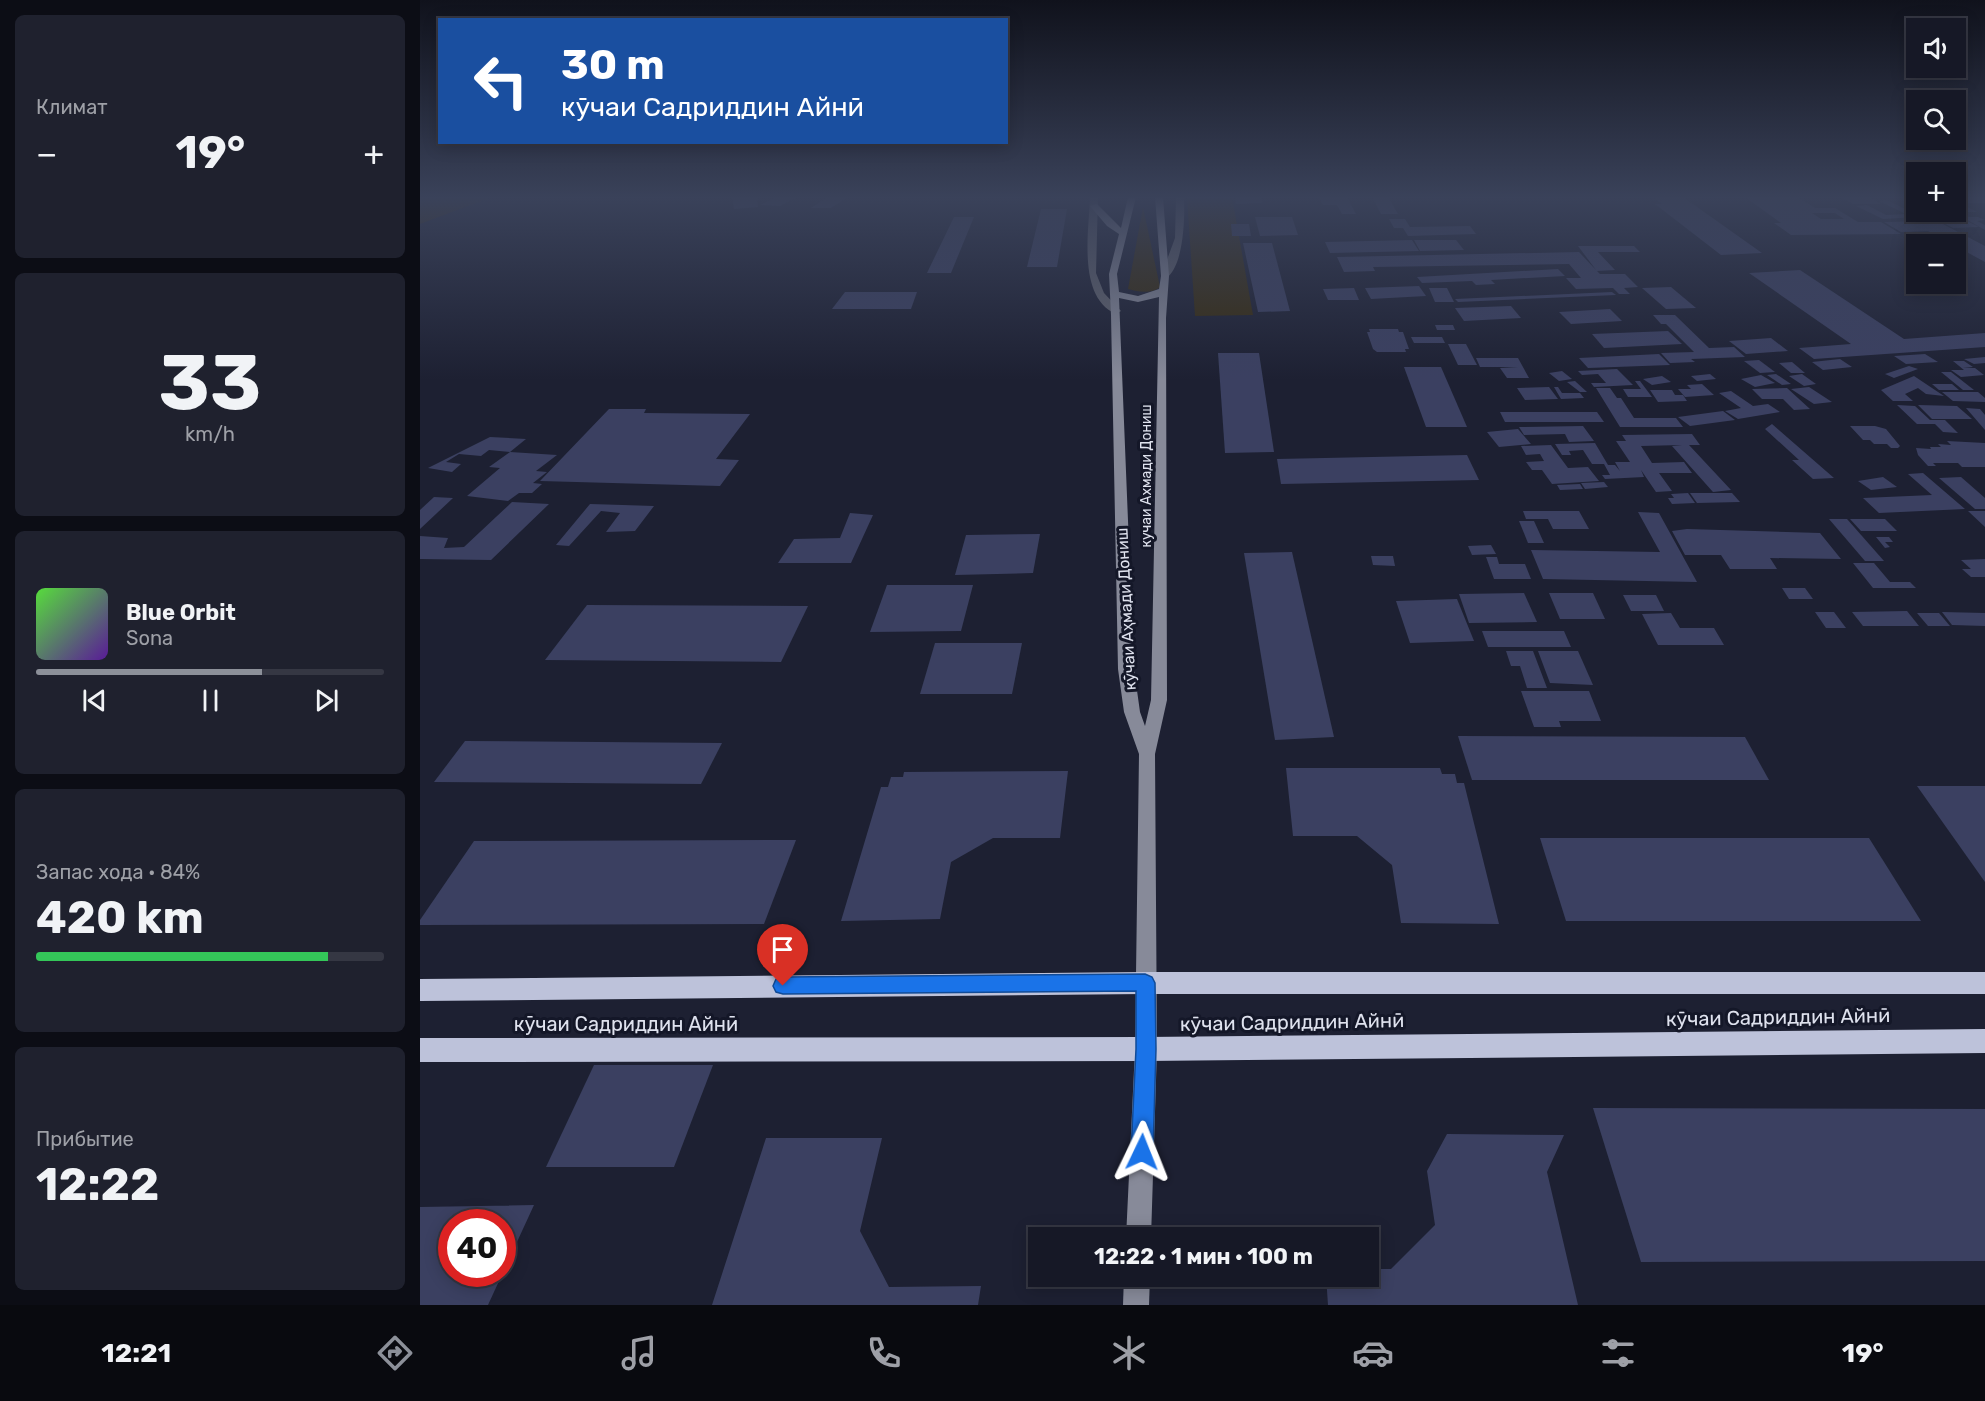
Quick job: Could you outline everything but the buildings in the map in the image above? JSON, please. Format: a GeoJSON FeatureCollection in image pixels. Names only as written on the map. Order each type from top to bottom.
{"type":"FeatureCollection","features":[{"type":"Feature","properties":{"kind":"highway","name":"кӯчаи Садриддин Айнӣ"},"geometry":{"type":"LineString","coordinates":[[420,990],[1145,983],[1985,983]]}},
{"type":"Feature","properties":{"kind":"highway","name":"кӯчаи Садриддин Айнӣ"},"geometry":{"type":"LineString","coordinates":[[420,1050],[1146,1049],[1985,1041]]}},
{"type":"Feature","properties":{"kind":"street"},"geometry":{"type":"LineString","coordinates":[[1092,258],[1092,273],[1100,294],[1116,311]]}},
{"type":"Feature","properties":{"kind":"street","name":"кӯчаи Аҳмади Дониш"},"geometry":{"type":"LineString","coordinates":[[1117,258],[1113,274],[1113,292],[1116,311],[1126,669],[1132,712],[1147,754],[1146,1049],[1138,1227]]}},
{"type":"Feature","properties":{"kind":"street","name":"кучаи Ахмади Дониш"},"geometry":{"type":"LineString","coordinates":[[1147,754],[1159,700],[1161,318],[1165,276],[1164,258]]}},
{"type":"Feature","properties":{"kind":"street"},"geometry":{"type":"LineString","coordinates":[[1165,276],[1172,258]]}},
{"type":"Feature","properties":{"kind":"street"},"geometry":{"type":"LineString","coordinates":[[1113,292],[1127,298],[1138,299],[1149,298],[1163,291]]}},
{"type":"Feature","properties":{"kind":"street"},"geometry":{"type":"LineString","coordinates":[[1136,1305],[1137,1287]]}},
{"type":"Feature","properties":{"kind":"shaded area"},"geometry":{"type":"Polygon","coordinates":[[[1134,258],[1154,258],[1160,287],[1145,292],[1128,289],[1134,258]]]}},
{"type":"Feature","properties":{"kind":"shaded area"},"geometry":{"type":"Polygon","coordinates":[[[1191,258],[1243,258],[1253,315],[1195,316],[1191,258]]]}},
{"type":"Feature","properties":{"kind":"route"},"geometry":{"type":"LineString","coordinates":[[783,986],[1145,983],[1146,1049],[1142,1152]]}}]}
